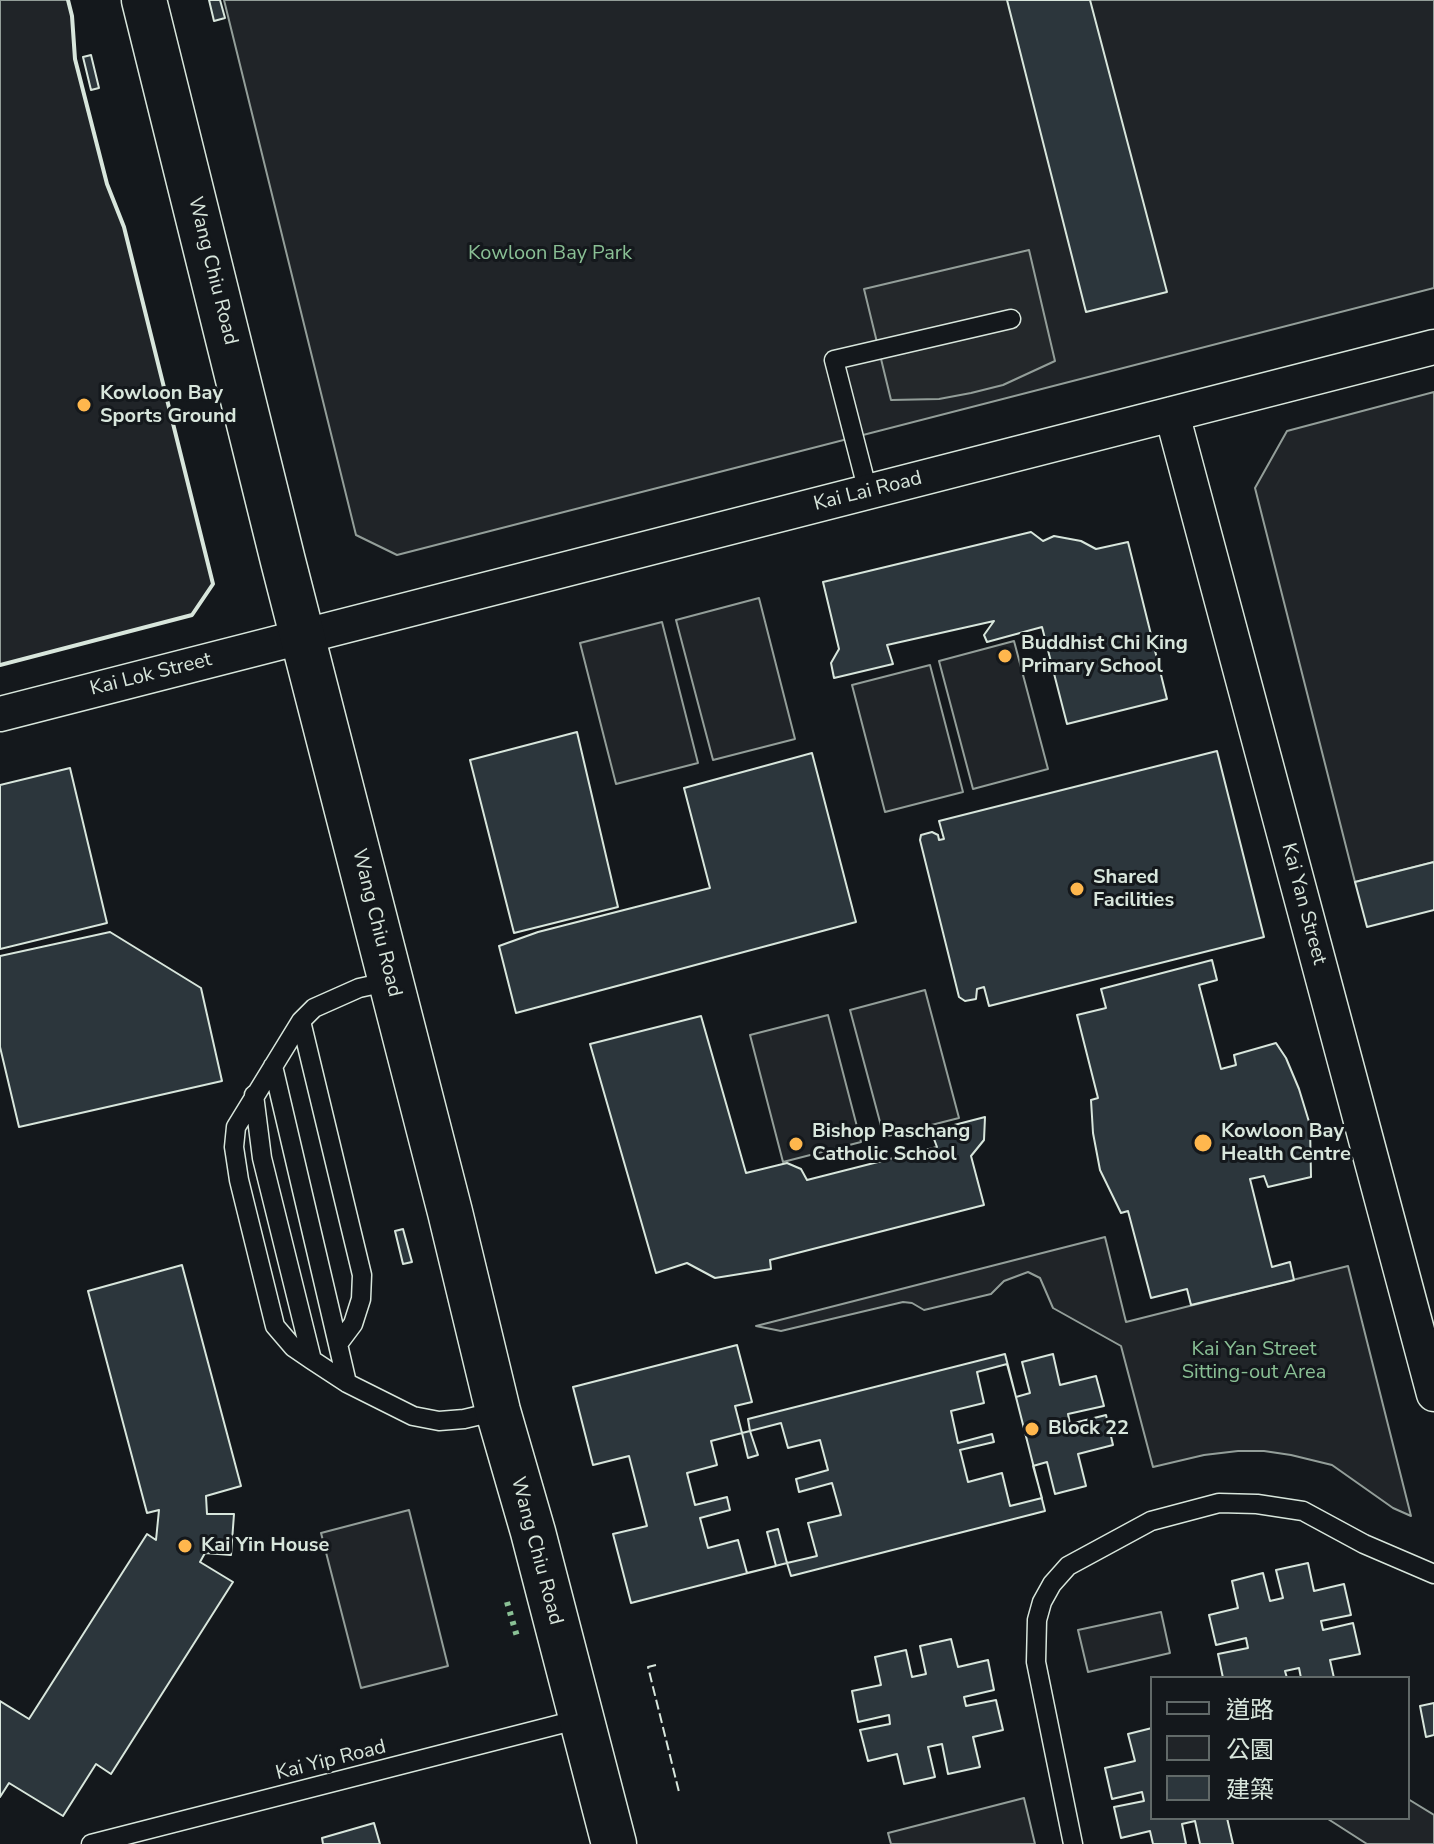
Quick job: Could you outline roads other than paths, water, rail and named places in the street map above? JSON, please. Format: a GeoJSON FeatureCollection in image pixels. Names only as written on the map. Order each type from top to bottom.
{"type":"FeatureCollection","features":[{"type":"Feature","properties":{"kind":"street","name":"Wang Chiu Road"},"geometry":{"type":"LineString","coordinates":[[144,0],[498,1411],[533,1532],[614,1844]]}},
{"type":"Feature","properties":{"kind":"street","name":"Kai Lai Road"},"geometry":{"type":"LineString","coordinates":[[303,636],[1434,347]]}},
{"type":"Feature","properties":{"kind":"street","name":"Kai Yan Street"},"geometry":{"type":"LineString","coordinates":[[1172,414],[1434,1394]]}},
{"type":"Feature","properties":{"kind":"street","name":"Kai Lok Street"},"geometry":{"type":"LineString","coordinates":[[0,714],[303,636]]}},
{"type":"Feature","properties":{"kind":"lane"},"geometry":{"type":"LineString","coordinates":[[868,492],[834,360],[1011,319]]}},
{"type":"Feature","properties":{"kind":"lane"},"geometry":{"type":"LineString","coordinates":[[391,981],[333,997],[314,1008],[301,1021],[236,1127],[234,1147],[242,1191],[275,1326],[293,1347],[347,1383],[413,1416],[439,1421],[498,1411]]}},
{"type":"Feature","properties":{"kind":"lane"},"geometry":{"type":"LineString","coordinates":[[301,1021],[362,1275],[361,1299],[353,1324],[338,1344]]}},
{"type":"Feature","properties":{"kind":"lane"},"geometry":{"type":"LineString","coordinates":[[273,1066],[347,1383]]}},
{"type":"Feature","properties":{"kind":"lane"},"geometry":{"type":"LineString","coordinates":[[254,1095],[262,1158],[312,1360]]}},
{"type":"Feature","properties":{"kind":"lane"},"geometry":{"type":"LineString","coordinates":[[1073,1844],[1036,1652],[1037,1620],[1042,1602],[1052,1584],[1068,1566],[1151,1521],[1219,1503],[1257,1504],[1303,1511],[1364,1544],[1434,1574]]}},
{"type":"Feature","properties":{"kind":"lane","name":"Kai Yip Road"},"geometry":{"type":"LineString","coordinates":[[91,1844],[580,1719]]}},
{"type":"Feature","properties":{"kind":"place","name":"Kowloon Bay Sports Ground"},"geometry":{"type":"Point","coordinates":[84,405]}},
{"type":"Feature","properties":{"kind":"place","name":"Buddhist Chi King Primary School"},"geometry":{"type":"Point","coordinates":[1005,656]}},
{"type":"Feature","properties":{"kind":"place","name":"Shared Facilities"},"geometry":{"type":"Point","coordinates":[1077,889]}},
{"type":"Feature","properties":{"kind":"place","name":"Kowloon Bay Health Centre"},"geometry":{"type":"Point","coordinates":[1203,1143]}},
{"type":"Feature","properties":{"kind":"place","name":"Bishop Paschang Catholic School"},"geometry":{"type":"Point","coordinates":[796,1144]}},
{"type":"Feature","properties":{"kind":"place","name":"Block 22"},"geometry":{"type":"Point","coordinates":[1032,1429]}},
{"type":"Feature","properties":{"kind":"place","name":"Kai Yin House"},"geometry":{"type":"Point","coordinates":[185,1546]}},
{"type":"Feature","properties":{"kind":"park label","name":"Kowloon Bay Park"},"geometry":{"type":"Point","coordinates":[550,254]}},
{"type":"Feature","properties":{"kind":"park label","name":"Kai Yan Street Sitting-out Area"},"geometry":{"type":"Point","coordinates":[1254,1362]}}]}
